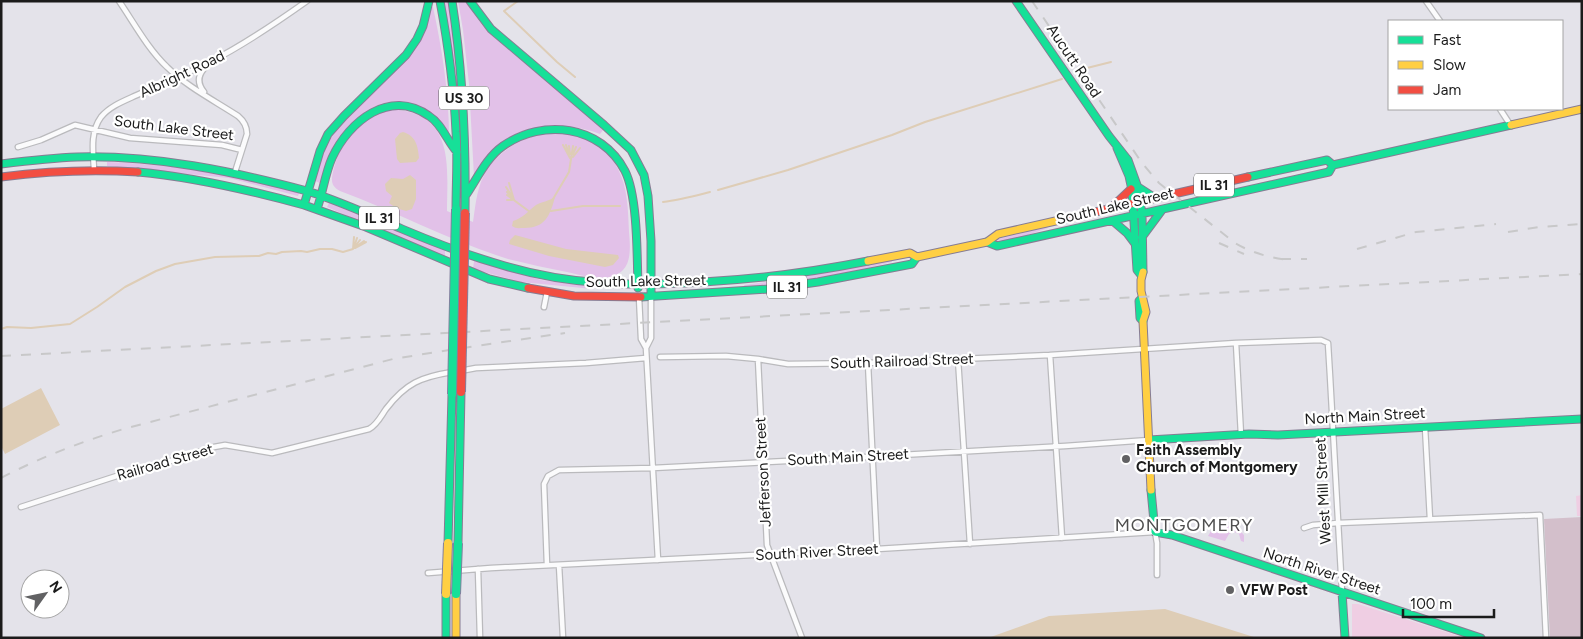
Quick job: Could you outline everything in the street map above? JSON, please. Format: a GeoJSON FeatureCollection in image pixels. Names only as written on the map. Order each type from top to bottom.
{"type":"FeatureCollection","features":[{"type":"Feature","properties":{"kind":"main road"},"geometry":{"type":"LineString","coordinates":[[304,204],[320,151],[328,134],[406,55],[423,26],[429,1]]}},
{"type":"Feature","properties":{"kind":"main road","name":"US 30"},"geometry":{"type":"LineString","coordinates":[[440,1],[452,76],[457,152],[446,638]]}},
{"type":"Feature","properties":{"kind":"main road","name":"US 30"},"geometry":{"type":"LineString","coordinates":[[452,1],[463,79],[466,195],[456,638]]}},
{"type":"Feature","properties":{"kind":"main road"},"geometry":{"type":"LineString","coordinates":[[470,1],[491,30],[631,150],[647,183],[652,241],[651,296]]}},
{"type":"Feature","properties":{"kind":"main road","name":"Aucutt Road"},"geometry":{"type":"LineString","coordinates":[[1016,1],[1116,148],[1135,188],[1137,215]]}},
{"type":"Feature","properties":{"kind":"main road"},"geometry":{"type":"LineString","coordinates":[[316,209],[322,196],[332,159],[343,140],[364,117],[376,110],[387,106],[406,106],[424,112],[438,124],[445,133],[448,142],[457,152]]}},
{"type":"Feature","properties":{"kind":"main road","name":"South Lake Street"},"geometry":{"type":"LineString","coordinates":[[235,172],[322,196],[443,245],[516,270],[576,282],[602,285],[638,285],[778,276],[910,253],[917,257],[987,242],[998,234],[1318,161],[1326,160],[1333,164],[1582,110]]}},
{"type":"Feature","properties":{"kind":"main road"},"geometry":{"type":"LineString","coordinates":[[466,195],[482,170],[496,153],[509,142],[528,133],[557,128],[577,131],[598,140],[618,158],[630,185],[639,297]]}},
{"type":"Feature","properties":{"kind":"main road","name":"IL 31"},"geometry":{"type":"LineString","coordinates":[[1,164],[47,158],[93,158],[165,162],[235,172]]}},
{"type":"Feature","properties":{"kind":"main road","name":"South Lake Street"},"geometry":{"type":"LineString","coordinates":[[987,242],[997,246],[1162,210],[1328,172],[1333,164]]}},
{"type":"Feature","properties":{"kind":"main road","name":"South Lake Street"},"geometry":{"type":"LineString","coordinates":[[94,169],[176,176],[238,188],[304,204],[366,227],[480,275],[521,287],[590,297],[639,297],[796,286],[912,264],[917,257]]}},
{"type":"Feature","properties":{"kind":"main road","name":"IL 31"},"geometry":{"type":"LineString","coordinates":[[1,176],[58,170],[94,169]]}},
{"type":"Feature","properties":{"kind":"main road"},"geometry":{"type":"LineString","coordinates":[[1111,208],[1135,188],[1155,198]]}},
{"type":"Feature","properties":{"kind":"main road"},"geometry":{"type":"LineString","coordinates":[[1142,237],[1162,210]]}},
{"type":"Feature","properties":{"kind":"main road"},"geometry":{"type":"LineString","coordinates":[[1137,215],[1142,237],[1144,270],[1141,275],[1142,298],[1140,301],[1140,318],[1143,321],[1151,488],[1156,532]]}},
{"type":"Feature","properties":{"kind":"main road"},"geometry":{"type":"LineString","coordinates":[[1137,215],[1137,270],[1141,275]]}},
{"type":"Feature","properties":{"kind":"main road"},"geometry":{"type":"LineString","coordinates":[[1113,221],[1127,233],[1136,245]]}},
{"type":"Feature","properties":{"kind":"main road","name":"North Main Street"},"geometry":{"type":"LineString","coordinates":[[1149,440],[1582,419]]}},
{"type":"Feature","properties":{"kind":"main road","name":"North River Street"},"geometry":{"type":"LineString","coordinates":[[1156,532],[1172,535],[1481,638]]}},
{"type":"Feature","properties":{"kind":"main road","name":"West Mill Street"},"geometry":{"type":"LineString","coordinates":[[1342,592],[1345,638]]}},
{"type":"Feature","properties":{"kind":"street"},"geometry":{"type":"LineString","coordinates":[[119,1],[150,46],[176,76],[238,116],[246,125],[247,134],[235,172]]}},
{"type":"Feature","properties":{"kind":"street","name":"Albright Road"},"geometry":{"type":"LineString","coordinates":[[94,131],[102,116],[112,108],[176,76],[211,62],[308,1]]}},
{"type":"Feature","properties":{"kind":"street"},"geometry":{"type":"LineString","coordinates":[[1426,1],[1439,20]]}},
{"type":"Feature","properties":{"kind":"street"},"geometry":{"type":"LineString","coordinates":[[209,97],[201,88],[198,76],[202,69],[211,62]]}},
{"type":"Feature","properties":{"kind":"street"},"geometry":{"type":"LineString","coordinates":[[1501,110],[1511,126]]}},
{"type":"Feature","properties":{"kind":"street","name":"South Lake Street"},"geometry":{"type":"LineString","coordinates":[[18,147],[79,125],[94,131],[130,138],[222,145],[242,150]]}},
{"type":"Feature","properties":{"kind":"street"},"geometry":{"type":"LineString","coordinates":[[94,131],[94,169]]}},
{"type":"Feature","properties":{"kind":"street"},"geometry":{"type":"LineString","coordinates":[[544,307],[547,292]]}},
{"type":"Feature","properties":{"kind":"street"},"geometry":{"type":"LineString","coordinates":[[651,296],[651,338],[646,348],[646,358],[658,560]]}},
{"type":"Feature","properties":{"kind":"street"},"geometry":{"type":"LineString","coordinates":[[639,297],[641,339],[646,348]]}},
{"type":"Feature","properties":{"kind":"street","name":"South Railroad Street"},"geometry":{"type":"LineString","coordinates":[[660,357],[726,356],[788,364],[1050,355],[1236,343],[1321,340],[1328,343]]}},
{"type":"Feature","properties":{"kind":"street"},"geometry":{"type":"LineString","coordinates":[[1236,343],[1241,435]]}},
{"type":"Feature","properties":{"kind":"street","name":"West Mill Street"},"geometry":{"type":"LineString","coordinates":[[1328,343],[1342,592]]}},
{"type":"Feature","properties":{"kind":"street"},"geometry":{"type":"LineString","coordinates":[[1050,355],[1062,538]]}},
{"type":"Feature","properties":{"kind":"street","name":"Railroad Street"},"geometry":{"type":"LineString","coordinates":[[21,507],[214,447],[225,445],[272,453],[369,429],[374,427],[406,387],[419,380],[442,374],[476,368],[646,358]]}},
{"type":"Feature","properties":{"kind":"street"},"geometry":{"type":"LineString","coordinates":[[958,358],[970,544]]}},
{"type":"Feature","properties":{"kind":"street","name":"Jefferson Street"},"geometry":{"type":"LineString","coordinates":[[758,359],[767,545],[802,638]]}},
{"type":"Feature","properties":{"kind":"street"},"geometry":{"type":"LineString","coordinates":[[868,362],[877,549]]}},
{"type":"Feature","properties":{"kind":"street"},"geometry":{"type":"LineString","coordinates":[[1424,427],[1430,520]]}},
{"type":"Feature","properties":{"kind":"street","name":"South Main Street"},"geometry":{"type":"LineString","coordinates":[[547,566],[544,484],[548,476],[559,470],[653,468],[1149,440]]}},
{"type":"Feature","properties":{"kind":"street"},"geometry":{"type":"LineString","coordinates":[[1304,528],[1313,525],[1338,523],[1540,515],[1546,638]]}},
{"type":"Feature","properties":{"kind":"street"},"geometry":{"type":"LineString","coordinates":[[1156,532],[1156,575]]}},
{"type":"Feature","properties":{"kind":"street","name":"South River Street"},"geometry":{"type":"LineString","coordinates":[[428,573],[970,544],[1156,532]]}},
{"type":"Feature","properties":{"kind":"street"},"geometry":{"type":"LineString","coordinates":[[558,565],[563,638]]}},
{"type":"Feature","properties":{"kind":"street"},"geometry":{"type":"LineString","coordinates":[[478,569],[480,638]]}},
{"type":"Feature","properties":{"kind":"shaded area"},"geometry":{"type":"Polygon","coordinates":[[[444,1],[448,1],[454,35],[461,137],[455,69],[444,1]]]}},
{"type":"Feature","properties":{"kind":"shaded area"},"geometry":{"type":"Polygon","coordinates":[[[458,1],[465,1],[491,35],[604,129],[600,134],[572,127],[558,126],[544,126],[518,133],[494,149],[474,177],[469,84],[458,1]]]}},
{"type":"Feature","properties":{"kind":"shaded area"},"geometry":{"type":"Polygon","coordinates":[[[431,7],[433,7],[444,71],[449,135],[439,121],[421,109],[405,102],[393,101],[382,103],[361,114],[344,131],[332,150],[320,183],[315,181],[322,157],[333,135],[403,62],[420,38],[431,7]]]}},
{"type":"Feature","properties":{"kind":"shaded area"},"geometry":{"type":"Polygon","coordinates":[[[399,110],[417,115],[430,123],[439,134],[447,162],[447,211],[473,222],[481,181],[488,168],[501,154],[518,143],[536,136],[555,133],[574,134],[591,141],[606,152],[618,169],[626,191],[630,247],[629,258],[625,267],[614,276],[599,278],[508,259],[465,244],[337,189],[332,181],[335,163],[342,147],[352,133],[376,114],[399,110]]]}},
{"type":"Feature","properties":{"kind":"shaded area"},"geometry":{"type":"Polygon","coordinates":[[[403,132],[411,136],[416,142],[419,158],[416,162],[400,163],[397,159],[395,139],[403,132]]]}},
{"type":"Feature","properties":{"kind":"shaded area"},"geometry":{"type":"Polygon","coordinates":[[[107,162],[180,168],[252,181],[299,193],[298,196],[229,178],[107,166],[107,162]]]}},
{"type":"Feature","properties":{"kind":"shaded area"},"geometry":{"type":"Polygon","coordinates":[[[410,175],[416,180],[416,199],[412,209],[406,211],[396,208],[389,203],[392,196],[386,191],[385,184],[391,178],[403,179],[410,175]]]}},
{"type":"Feature","properties":{"kind":"shaded area"},"geometry":{"type":"Polygon","coordinates":[[[555,197],[549,215],[542,223],[531,227],[515,228],[512,226],[513,221],[523,216],[536,205],[555,197]]]}},
{"type":"Feature","properties":{"kind":"shaded area"},"geometry":{"type":"Polygon","coordinates":[[[329,203],[445,250],[445,258],[327,207],[329,203]]]}},
{"type":"Feature","properties":{"kind":"shaded area"},"geometry":{"type":"Polygon","coordinates":[[[1047,227],[1014,239],[994,240],[1047,227]]]}},
{"type":"Feature","properties":{"kind":"shaded area"},"geometry":{"type":"Polygon","coordinates":[[[515,235],[566,249],[618,255],[619,258],[613,265],[605,267],[549,256],[509,244],[515,235]]]}},
{"type":"Feature","properties":{"kind":"shaded area"},"geometry":{"type":"Polygon","coordinates":[[[892,260],[892,262],[837,274],[744,287],[744,285],[802,277],[892,260]]]}},
{"type":"Feature","properties":{"kind":"shaded area"},"geometry":{"type":"Polygon","coordinates":[[[474,261],[541,280],[593,287],[593,289],[521,282],[473,269],[474,261]]]}},
{"type":"Feature","properties":{"kind":"shaded area"},"geometry":{"type":"Polygon","coordinates":[[[41,388],[60,425],[5,454],[1,446],[1,409],[41,388]]]}},
{"type":"Feature","properties":{"kind":"shaded area"},"geometry":{"type":"Polygon","coordinates":[[[1582,495],[1582,516],[1577,516],[1576,496],[1582,495]]]}},
{"type":"Feature","properties":{"kind":"shaded area"},"geometry":{"type":"Polygon","coordinates":[[[1582,517],[1582,638],[1550,638],[1544,519],[1582,517]]]}},
{"type":"Feature","properties":{"kind":"shaded area"},"geometry":{"type":"Polygon","coordinates":[[[1223,526],[1232,527],[1240,531],[1244,535],[1244,542],[1241,541],[1239,534],[1234,532],[1229,534],[1225,541],[1208,536],[1211,531],[1223,526]]]}},
{"type":"Feature","properties":{"kind":"shaded area"},"geometry":{"type":"Polygon","coordinates":[[[1352,604],[1358,604],[1465,638],[1352,638],[1352,604]]]}},
{"type":"Feature","properties":{"kind":"shaded area"},"geometry":{"type":"Polygon","coordinates":[[[1165,609],[1257,638],[988,638],[1049,616],[1165,609]]]}},
{"type":"Feature","properties":{"kind":"waterway"},"geometry":{"type":"LineString","coordinates":[[518,1],[504,11],[575,77]]}},
{"type":"Feature","properties":{"kind":"waterway"},"geometry":{"type":"LineString","coordinates":[[1087,68],[1111,62]]}},
{"type":"Feature","properties":{"kind":"waterway"},"geometry":{"type":"LineString","coordinates":[[718,190],[788,170],[925,122],[1062,79]]}},
{"type":"Feature","properties":{"kind":"waterway"},"geometry":{"type":"LineString","coordinates":[[563,145],[570,158]]}},
{"type":"Feature","properties":{"kind":"waterway"},"geometry":{"type":"LineString","coordinates":[[566,145],[569,154]]}},
{"type":"Feature","properties":{"kind":"waterway"},"geometry":{"type":"LineString","coordinates":[[569,146],[570,154]]}},
{"type":"Feature","properties":{"kind":"waterway"},"geometry":{"type":"LineString","coordinates":[[553,199],[569,172],[573,146]]}},
{"type":"Feature","properties":{"kind":"waterway"},"geometry":{"type":"LineString","coordinates":[[573,154],[576,147]]}},
{"type":"Feature","properties":{"kind":"waterway"},"geometry":{"type":"LineString","coordinates":[[573,157],[580,148]]}},
{"type":"Feature","properties":{"kind":"waterway"},"geometry":{"type":"LineString","coordinates":[[509,183],[514,200]]}},
{"type":"Feature","properties":{"kind":"waterway"},"geometry":{"type":"LineString","coordinates":[[506,187],[513,198]]}},
{"type":"Feature","properties":{"kind":"waterway"},"geometry":{"type":"LineString","coordinates":[[507,192],[511,196]]}},
{"type":"Feature","properties":{"kind":"waterway"},"geometry":{"type":"LineString","coordinates":[[663,202],[710,192]]}},
{"type":"Feature","properties":{"kind":"waterway"},"geometry":{"type":"LineString","coordinates":[[507,195],[530,212]]}},
{"type":"Feature","properties":{"kind":"waterway"},"geometry":{"type":"LineString","coordinates":[[507,200],[512,200]]}},
{"type":"Feature","properties":{"kind":"waterway"},"geometry":{"type":"LineString","coordinates":[[551,211],[583,206],[620,206]]}},
{"type":"Feature","properties":{"kind":"waterway"},"geometry":{"type":"LineString","coordinates":[[353,249],[354,237]]}},
{"type":"Feature","properties":{"kind":"waterway"},"geometry":{"type":"LineString","coordinates":[[354,247],[357,238]]}},
{"type":"Feature","properties":{"kind":"waterway"},"geometry":{"type":"LineString","coordinates":[[1,329],[7,327],[31,328],[70,324],[125,287],[156,271],[175,264],[215,257],[259,256],[268,253],[307,252],[320,249],[332,249],[343,252],[353,249],[360,240]]}},
{"type":"Feature","properties":{"kind":"waterway"},"geometry":{"type":"LineString","coordinates":[[357,246],[364,241]]}},
{"type":"Feature","properties":{"kind":"waterway"},"geometry":{"type":"LineString","coordinates":[[355,248],[366,242]]}},
{"type":"Feature","properties":{"kind":"railway"},"geometry":{"type":"LineString","coordinates":[[1032,1],[1142,163],[1159,183],[1235,243],[1260,254],[1287,260]]}},
{"type":"Feature","properties":{"kind":"railway"},"geometry":{"type":"LineString","coordinates":[[1357,249],[1416,232],[1496,224]]}},
{"type":"Feature","properties":{"kind":"railway"},"geometry":{"type":"LineString","coordinates":[[1508,232],[1539,227],[1582,224]]}},
{"type":"Feature","properties":{"kind":"railway"},"geometry":{"type":"LineString","coordinates":[[1219,243],[1244,254]]}},
{"type":"Feature","properties":{"kind":"railway"},"geometry":{"type":"LineString","coordinates":[[1281,259],[1307,259]]}},
{"type":"Feature","properties":{"kind":"railway"},"geometry":{"type":"LineString","coordinates":[[1,356],[1582,274]]}},
{"type":"Feature","properties":{"kind":"railway"},"geometry":{"type":"LineString","coordinates":[[1,478],[31,463],[94,438],[393,359],[565,333]]}},
{"type":"Feature","properties":{"kind":"traffic: fast"},"geometry":{"type":"LineString","coordinates":[[429,1],[423,26],[406,55],[328,134],[320,151],[304,205],[366,227],[489,279],[528,288]]}},
{"type":"Feature","properties":{"kind":"traffic: fast"},"geometry":{"type":"LineString","coordinates":[[440,1],[446,33],[455,116],[457,151],[456,209]]}},
{"type":"Feature","properties":{"kind":"traffic: fast"},"geometry":{"type":"LineString","coordinates":[[452,1],[463,107],[465,213]]}},
{"type":"Feature","properties":{"kind":"traffic: fast"},"geometry":{"type":"LineString","coordinates":[[470,1],[491,29],[631,150],[644,175],[648,196],[651,241],[651,296]]}},
{"type":"Feature","properties":{"kind":"traffic: fast"},"geometry":{"type":"LineString","coordinates":[[1016,1],[1109,136],[1128,160],[1137,185],[1142,213],[1143,272]]}},
{"type":"Feature","properties":{"kind":"traffic: fast"},"geometry":{"type":"LineString","coordinates":[[317,209],[332,158],[339,144],[360,121],[386,107],[414,108],[434,119],[457,152]]}},
{"type":"Feature","properties":{"kind":"traffic: fast"},"geometry":{"type":"LineString","coordinates":[[987,242],[997,246],[1329,172],[1333,165],[1511,125]]}},
{"type":"Feature","properties":{"kind":"traffic: fast"},"geometry":{"type":"LineString","coordinates":[[466,195],[492,156],[503,146],[519,137],[553,129],[586,135],[601,144],[615,156],[625,171],[629,182],[635,211],[638,288]]}},
{"type":"Feature","properties":{"kind":"traffic: fast"},"geometry":{"type":"LineString","coordinates":[[1117,148],[1129,176],[1132,190],[1137,270],[1141,275]]}},
{"type":"Feature","properties":{"kind":"traffic: fast"},"geometry":{"type":"LineString","coordinates":[[1,164],[77,157],[135,159],[222,171],[307,191]]}},
{"type":"Feature","properties":{"kind":"traffic: fast"},"geometry":{"type":"LineString","coordinates":[[1248,177],[1327,160],[1333,165]]}},
{"type":"Feature","properties":{"kind":"traffic: fast"},"geometry":{"type":"LineString","coordinates":[[138,172],[180,177],[221,185],[304,205]]}},
{"type":"Feature","properties":{"kind":"traffic: fast"},"geometry":{"type":"LineString","coordinates":[[1138,187],[1155,198]]}},
{"type":"Feature","properties":{"kind":"traffic: fast"},"geometry":{"type":"LineString","coordinates":[[307,191],[479,258],[530,273],[579,281],[628,284],[724,281],[786,274],[868,261]]}},
{"type":"Feature","properties":{"kind":"traffic: fast"},"geometry":{"type":"LineString","coordinates":[[452,394],[456,209]]}},
{"type":"Feature","properties":{"kind":"traffic: fast"},"geometry":{"type":"LineString","coordinates":[[1142,237],[1162,210]]}},
{"type":"Feature","properties":{"kind":"traffic: fast"},"geometry":{"type":"LineString","coordinates":[[1113,221],[1127,233],[1136,245]]}},
{"type":"Feature","properties":{"kind":"traffic: fast"},"geometry":{"type":"LineString","coordinates":[[641,297],[769,289],[818,282],[912,264],[917,257]]}},
{"type":"Feature","properties":{"kind":"traffic: fast"},"geometry":{"type":"LineString","coordinates":[[1142,298],[1139,301],[1140,318],[1143,321]]}},
{"type":"Feature","properties":{"kind":"traffic: fast"},"geometry":{"type":"LineString","coordinates":[[458,543],[461,392]]}},
{"type":"Feature","properties":{"kind":"traffic: fast"},"geometry":{"type":"LineString","coordinates":[[448,543],[452,394]]}},
{"type":"Feature","properties":{"kind":"traffic: fast"},"geometry":{"type":"LineString","coordinates":[[1149,440],[1582,419]]}},
{"type":"Feature","properties":{"kind":"traffic: fast"},"geometry":{"type":"LineString","coordinates":[[1151,490],[1155,532],[1172,535],[1481,638]]}},
{"type":"Feature","properties":{"kind":"traffic: fast"},"geometry":{"type":"LineString","coordinates":[[456,594],[458,543]]}},
{"type":"Feature","properties":{"kind":"traffic: fast"},"geometry":{"type":"LineString","coordinates":[[1342,592],[1345,638]]}},
{"type":"Feature","properties":{"kind":"traffic: fast"},"geometry":{"type":"LineString","coordinates":[[446,594],[446,638]]}},
{"type":"Feature","properties":{"kind":"traffic: slow"},"geometry":{"type":"LineString","coordinates":[[1511,125],[1582,109]]}},
{"type":"Feature","properties":{"kind":"traffic: slow"},"geometry":{"type":"LineString","coordinates":[[868,261],[910,253],[917,257],[987,242],[998,234],[1060,220]]}},
{"type":"Feature","properties":{"kind":"traffic: slow"},"geometry":{"type":"LineString","coordinates":[[1143,272],[1141,291],[1146,312],[1143,321],[1151,490]]}},
{"type":"Feature","properties":{"kind":"traffic: slow"},"geometry":{"type":"LineString","coordinates":[[446,594],[448,543]]}},
{"type":"Feature","properties":{"kind":"traffic: slow"},"geometry":{"type":"LineString","coordinates":[[456,594],[456,638]]}},
{"type":"Feature","properties":{"kind":"traffic: jam"},"geometry":{"type":"LineString","coordinates":[[1,177],[70,171],[138,172]]}},
{"type":"Feature","properties":{"kind":"traffic: jam"},"geometry":{"type":"LineString","coordinates":[[1060,220],[1248,177]]}},
{"type":"Feature","properties":{"kind":"traffic: jam"},"geometry":{"type":"LineString","coordinates":[[1113,206],[1131,189]]}},
{"type":"Feature","properties":{"kind":"traffic: jam"},"geometry":{"type":"LineString","coordinates":[[461,392],[465,213]]}},
{"type":"Feature","properties":{"kind":"traffic: jam"},"geometry":{"type":"LineString","coordinates":[[528,288],[574,296],[641,297]]}},
{"type":"Feature","properties":{"kind":"place","name":"Faith Assembly Church of Montgomery"},"geometry":{"type":"Point","coordinates":[1126,459]}},
{"type":"Feature","properties":{"kind":"place","name":"VFW Post"},"geometry":{"type":"Point","coordinates":[1230,590]}},
{"type":"Feature","properties":{"kind":"district","name":"MONTGOMERY"},"geometry":{"type":"Point","coordinates":[1184,525]}}]}
